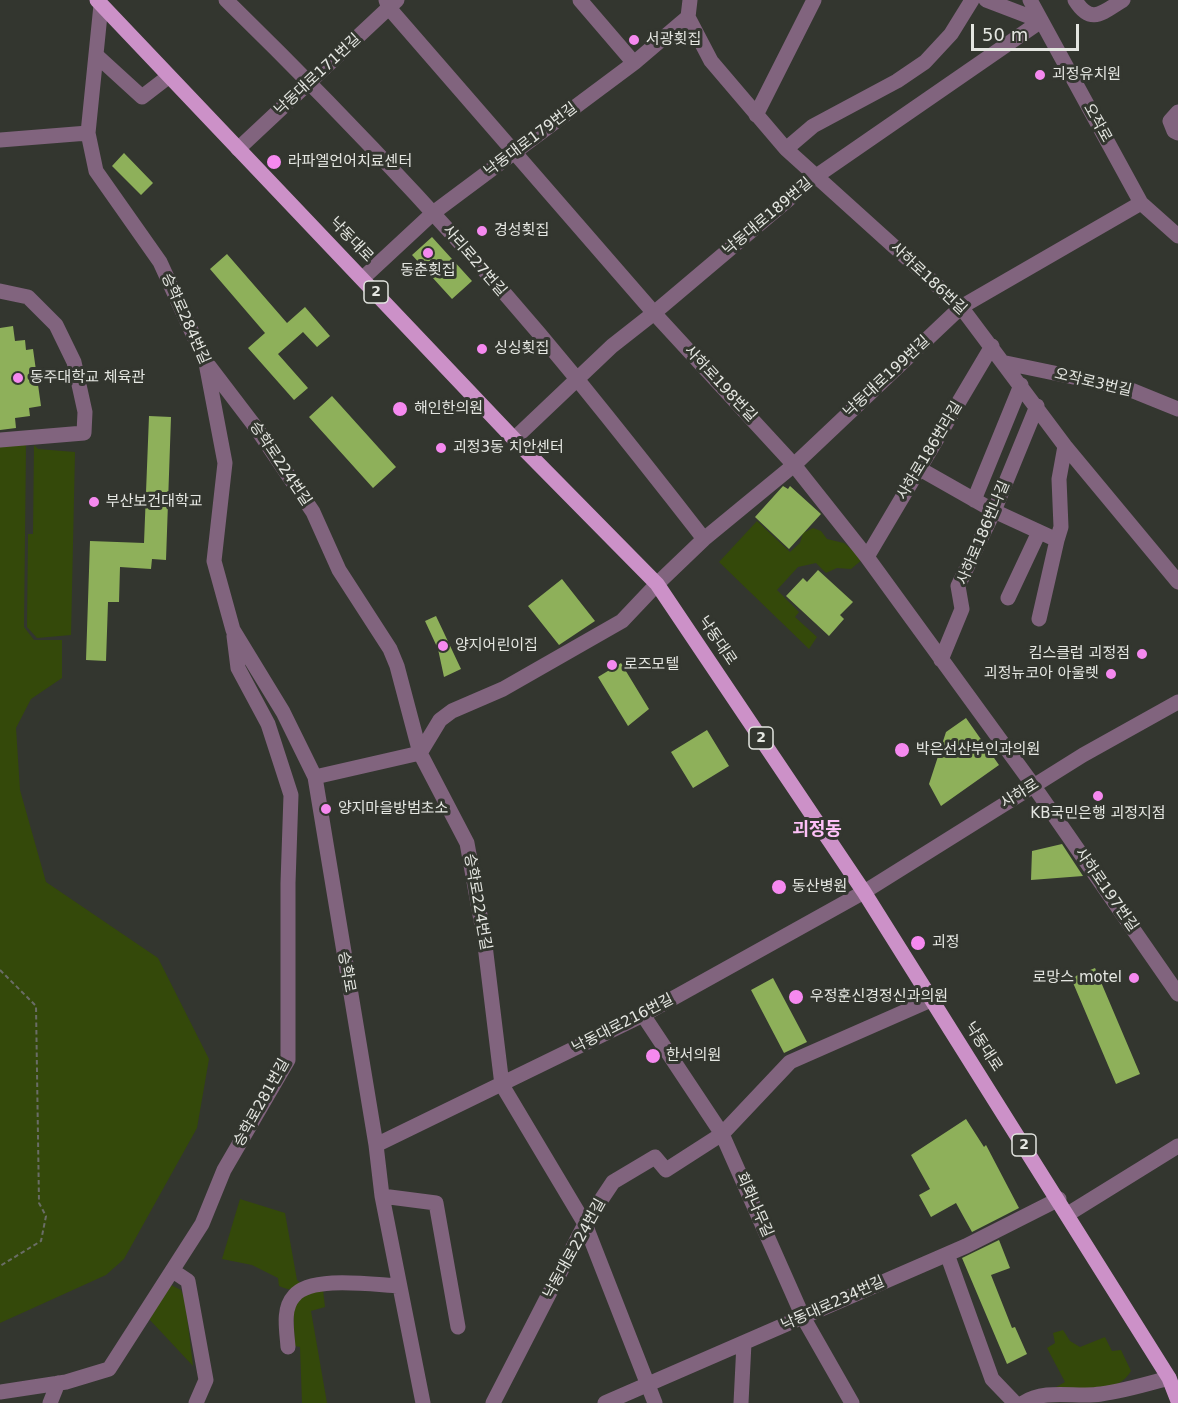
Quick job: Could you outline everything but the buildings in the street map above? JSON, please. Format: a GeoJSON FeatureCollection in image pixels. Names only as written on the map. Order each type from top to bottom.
{"type":"FeatureCollection","features":[{"type":"Feature","properties":{"kind":"main road","name":"낙동대로"},"geometry":{"type":"LineString","coordinates":[[99,2],[514,438],[657,584],[864,892],[1059,1199],[1169,1378],[1178,1401]]}},
{"type":"Feature","properties":{"kind":"street","name":"사리로27번길"},"geometry":{"type":"LineString","coordinates":[[226,0],[310,82],[433,213],[576,378],[704,538]]}},
{"type":"Feature","properties":{"kind":"street"},"geometry":{"type":"LineString","coordinates":[[580,0],[634,63]]}},
{"type":"Feature","properties":{"kind":"street"},"geometry":{"type":"LineString","coordinates":[[688,17],[690,0]]}},
{"type":"Feature","properties":{"kind":"street"},"geometry":{"type":"LineString","coordinates":[[756,115],[814,0]]}},
{"type":"Feature","properties":{"kind":"street"},"geometry":{"type":"LineString","coordinates":[[786,149],[813,126],[897,81],[925,62],[951,34],[972,0]]}},
{"type":"Feature","properties":{"kind":"street"},"geometry":{"type":"LineString","coordinates":[[986,0],[1041,21]]}},
{"type":"Feature","properties":{"kind":"street","name":"오작로"},"geometry":{"type":"LineString","coordinates":[[1030,0],[1141,203],[1178,236]]}},
{"type":"Feature","properties":{"kind":"street"},"geometry":{"type":"LineString","coordinates":[[1075,0],[1080,9],[1089,15],[1097,16],[1123,0]]}},
{"type":"Feature","properties":{"kind":"street","name":"승학로284번길"},"geometry":{"type":"LineString","coordinates":[[99,2],[88,133],[96,171],[160,262],[206,363],[225,463],[214,561]]}},
{"type":"Feature","properties":{"kind":"street","name":"낙동대로171번길"},"geometry":{"type":"LineString","coordinates":[[238,149],[390,3]]}},
{"type":"Feature","properties":{"kind":"street","name":"사하로198번길"},"geometry":{"type":"LineString","coordinates":[[390,3],[513,154],[654,313],[794,465],[867,557],[1033,785]]}},
{"type":"Feature","properties":{"kind":"street","name":"낙동대로179번길"},"geometry":{"type":"LineString","coordinates":[[363,278],[433,213],[634,63],[688,17]]}},
{"type":"Feature","properties":{"kind":"street","name":"사하로186번길"},"geometry":{"type":"LineString","coordinates":[[688,17],[711,60],[786,149],[961,307],[1006,363],[1065,446],[1178,582]]}},
{"type":"Feature","properties":{"kind":"street","name":"낙동대로189번길"},"geometry":{"type":"LineString","coordinates":[[514,438],[576,378],[815,177],[1041,21]]}},
{"type":"Feature","properties":{"kind":"street"},"geometry":{"type":"LineString","coordinates":[[96,55],[142,98],[168,76]]}},
{"type":"Feature","properties":{"kind":"street"},"geometry":{"type":"LineString","coordinates":[[1178,112],[1170,122],[1174,131],[1178,133]]}},
{"type":"Feature","properties":{"kind":"street"},"geometry":{"type":"LineString","coordinates":[[0,140],[88,133]]}},
{"type":"Feature","properties":{"kind":"street","name":"낙동대로199번길"},"geometry":{"type":"LineString","coordinates":[[420,753],[440,720],[452,711],[503,689],[600,636],[622,621],[704,538],[794,465],[961,307],[1141,203]]}},
{"type":"Feature","properties":{"kind":"street"},"geometry":{"type":"LineString","coordinates":[[0,291],[28,297],[57,325],[74,362],[85,412],[84,433],[0,440]]}},
{"type":"Feature","properties":{"kind":"street","name":"사하로186번라길"},"geometry":{"type":"LineString","coordinates":[[867,557],[993,346]]}},
{"type":"Feature","properties":{"kind":"street","name":"승학로224번길"},"geometry":{"type":"LineString","coordinates":[[206,363],[257,429],[313,512],[339,570],[390,649],[420,753],[467,843],[484,937],[502,1085],[585,1224],[646,1385],[655,1403]]}},
{"type":"Feature","properties":{"kind":"street","name":"오작로3번길"},"geometry":{"type":"LineString","coordinates":[[1006,363],[1126,388],[1178,409]]}},
{"type":"Feature","properties":{"kind":"street"},"geometry":{"type":"LineString","coordinates":[[974,500],[1022,385]]}},
{"type":"Feature","properties":{"kind":"street","name":"사하로186번나길"},"geometry":{"type":"LineString","coordinates":[[940,660],[962,609],[958,586],[994,510],[1037,406]]}},
{"type":"Feature","properties":{"kind":"street"},"geometry":{"type":"LineString","coordinates":[[1039,619],[1061,527],[1059,479],[1065,446]]}},
{"type":"Feature","properties":{"kind":"street"},"geometry":{"type":"LineString","coordinates":[[920,469],[974,500],[1057,540]]}},
{"type":"Feature","properties":{"kind":"street"},"geometry":{"type":"LineString","coordinates":[[1008,598],[1039,532]]}},
{"type":"Feature","properties":{"kind":"street","name":"승학로"},"geometry":{"type":"LineString","coordinates":[[214,561],[233,630],[282,712],[315,777],[376,1145],[381,1196],[423,1403]]}},
{"type":"Feature","properties":{"kind":"street","name":"승학로281번길"},"geometry":{"type":"LineString","coordinates":[[0,1392],[58,1383],[109,1369],[202,1224],[224,1170],[288,1060],[288,883],[291,795],[268,724],[238,668],[233,630]]}},
{"type":"Feature","properties":{"kind":"street","name":"사하로"},"geometry":{"type":"LineString","coordinates":[[864,892],[1033,785],[1178,702]]}},
{"type":"Feature","properties":{"kind":"street"},"geometry":{"type":"LineString","coordinates":[[315,777],[420,753]]}},
{"type":"Feature","properties":{"kind":"street","name":"사하로197번길"},"geometry":{"type":"LineString","coordinates":[[1033,785],[1178,994]]}},
{"type":"Feature","properties":{"kind":"street","name":"낙동대로216번길"},"geometry":{"type":"LineString","coordinates":[[376,1145],[643,1015],[864,892]]}},
{"type":"Feature","properties":{"kind":"street","name":"낙동대로224번길"},"geometry":{"type":"LineString","coordinates":[[493,1403],[585,1224],[613,1182],[655,1157],[666,1170],[722,1134],[790,1062],[932,1000]]}},
{"type":"Feature","properties":{"kind":"street","name":"회화나무길"},"geometry":{"type":"LineString","coordinates":[[643,1015],[722,1134],[803,1317],[852,1403]]}},
{"type":"Feature","properties":{"kind":"street"},"geometry":{"type":"LineString","coordinates":[[1068,1214],[1178,1146]]}},
{"type":"Feature","properties":{"kind":"street"},"geometry":{"type":"LineString","coordinates":[[381,1196],[436,1203],[458,1327]]}},
{"type":"Feature","properties":{"kind":"street","name":"낙동대로234번길"},"geometry":{"type":"LineString","coordinates":[[605,1403],[947,1254],[1059,1199]]}},
{"type":"Feature","properties":{"kind":"street"},"geometry":{"type":"LineString","coordinates":[[947,1254],[992,1378],[1015,1403]]}},
{"type":"Feature","properties":{"kind":"street"},"geometry":{"type":"LineString","coordinates":[[173,1271],[188,1281],[206,1380],[196,1403]]}},
{"type":"Feature","properties":{"kind":"street"},"geometry":{"type":"LineString","coordinates":[[288,1347],[286,1312],[294,1296],[313,1284],[400,1286]]}},
{"type":"Feature","properties":{"kind":"street"},"geometry":{"type":"LineString","coordinates":[[741,1403],[744,1343]]}},
{"type":"Feature","properties":{"kind":"street"},"geometry":{"type":"LineString","coordinates":[[1023,1403],[1030,1398],[1052,1395],[1099,1395],[1169,1378]]}},
{"type":"Feature","properties":{"kind":"street"},"geometry":{"type":"LineString","coordinates":[[50,1403],[58,1383]]}},
{"type":"Feature","properties":{"kind":"path"},"geometry":{"type":"LineString","coordinates":[[0,970],[36,1006],[39,1203],[46,1216],[41,1241],[0,1266]]}},
{"type":"Feature","properties":{"kind":"green space"},"geometry":{"type":"Polygon","coordinates":[[[26,444],[24,627],[34,640],[62,640],[62,678],[31,699],[16,728],[20,790],[46,882],[158,958],[209,1059],[197,1128],[124,1259],[106,1275],[0,1323],[0,447],[26,444]]]}},
{"type":"Feature","properties":{"kind":"green space"},"geometry":{"type":"Polygon","coordinates":[[[34,445],[38,449],[75,452],[71,635],[37,638],[27,627],[28,534],[33,534],[34,445]]]}},
{"type":"Feature","properties":{"kind":"green space"},"geometry":{"type":"Polygon","coordinates":[[[757,521],[790,552],[800,543],[803,533],[813,528],[821,531],[827,539],[844,543],[863,559],[851,569],[837,568],[826,573],[816,563],[798,567],[777,590],[799,612],[795,617],[817,637],[809,649],[719,562],[757,521]]]}},
{"type":"Feature","properties":{"kind":"green space"},"geometry":{"type":"Polygon","coordinates":[[[240,1199],[285,1213],[297,1280],[306,1288],[296,1290],[279,1286],[278,1278],[252,1265],[222,1259],[240,1199]]]}},
{"type":"Feature","properties":{"kind":"green space"},"geometry":{"type":"Polygon","coordinates":[[[171,1285],[181,1290],[185,1300],[193,1366],[149,1319],[171,1285]]]}},
{"type":"Feature","properties":{"kind":"green space"},"geometry":{"type":"Polygon","coordinates":[[[323,1290],[325,1307],[311,1311],[327,1403],[302,1403],[300,1347],[295,1346],[293,1308],[295,1295],[323,1290]]]}},
{"type":"Feature","properties":{"kind":"green space"},"geometry":{"type":"Polygon","coordinates":[[[1063,1330],[1070,1341],[1080,1347],[1105,1337],[1112,1351],[1121,1350],[1131,1371],[1125,1379],[1108,1387],[1088,1390],[1057,1390],[1056,1387],[1065,1382],[1047,1348],[1055,1343],[1053,1333],[1063,1330]]]}},
{"type":"Feature","properties":{"kind":"place","name":"서광횟집"},"geometry":{"type":"Point","coordinates":[634,40]}},
{"type":"Feature","properties":{"kind":"place","name":"괴정유치원"},"geometry":{"type":"Point","coordinates":[1040,75]}},
{"type":"Feature","properties":{"kind":"place","name":"라파엘언어치료센터"},"geometry":{"type":"Point","coordinates":[274,162]}},
{"type":"Feature","properties":{"kind":"place","name":"경성횟집"},"geometry":{"type":"Point","coordinates":[482,231]}},
{"type":"Feature","properties":{"kind":"place","name":"동춘횟집"},"geometry":{"type":"Point","coordinates":[428,253]}},
{"type":"Feature","properties":{"kind":"place","name":"싱싱횟집"},"geometry":{"type":"Point","coordinates":[482,349]}},
{"type":"Feature","properties":{"kind":"place","name":"동주대학교 체육관"},"geometry":{"type":"Point","coordinates":[18,378]}},
{"type":"Feature","properties":{"kind":"place","name":"해인한의원"},"geometry":{"type":"Point","coordinates":[400,409]}},
{"type":"Feature","properties":{"kind":"place","name":"괴정3동 치안센터"},"geometry":{"type":"Point","coordinates":[441,448]}},
{"type":"Feature","properties":{"kind":"place","name":"부산보건대학교"},"geometry":{"type":"Point","coordinates":[94,502]}},
{"type":"Feature","properties":{"kind":"place","name":"양지어린이집"},"geometry":{"type":"Point","coordinates":[443,646]}},
{"type":"Feature","properties":{"kind":"place","name":"킴스클럽 괴정점"},"geometry":{"type":"Point","coordinates":[1142,654]}},
{"type":"Feature","properties":{"kind":"place","name":"로즈모텔"},"geometry":{"type":"Point","coordinates":[612,665]}},
{"type":"Feature","properties":{"kind":"place","name":"괴정뉴코아 아울렛"},"geometry":{"type":"Point","coordinates":[1111,674]}},
{"type":"Feature","properties":{"kind":"place","name":"박은선산부인과의원"},"geometry":{"type":"Point","coordinates":[902,750]}},
{"type":"Feature","properties":{"kind":"place","name":"KB국민은행 괴정지점"},"geometry":{"type":"Point","coordinates":[1098,796]}},
{"type":"Feature","properties":{"kind":"place","name":"양지마을방범초소"},"geometry":{"type":"Point","coordinates":[326,809]}},
{"type":"Feature","properties":{"kind":"place","name":"동산병원"},"geometry":{"type":"Point","coordinates":[779,887]}},
{"type":"Feature","properties":{"kind":"place","name":"괴정"},"geometry":{"type":"Point","coordinates":[918,943]}},
{"type":"Feature","properties":{"kind":"place","name":"로망스 motel"},"geometry":{"type":"Point","coordinates":[1134,978]}},
{"type":"Feature","properties":{"kind":"place","name":"우정훈신경정신과의원"},"geometry":{"type":"Point","coordinates":[796,997]}},
{"type":"Feature","properties":{"kind":"place","name":"한서의원"},"geometry":{"type":"Point","coordinates":[653,1056]}},
{"type":"Feature","properties":{"kind":"district","name":"괴정동"},"geometry":{"type":"Point","coordinates":[817,830]}}]}
